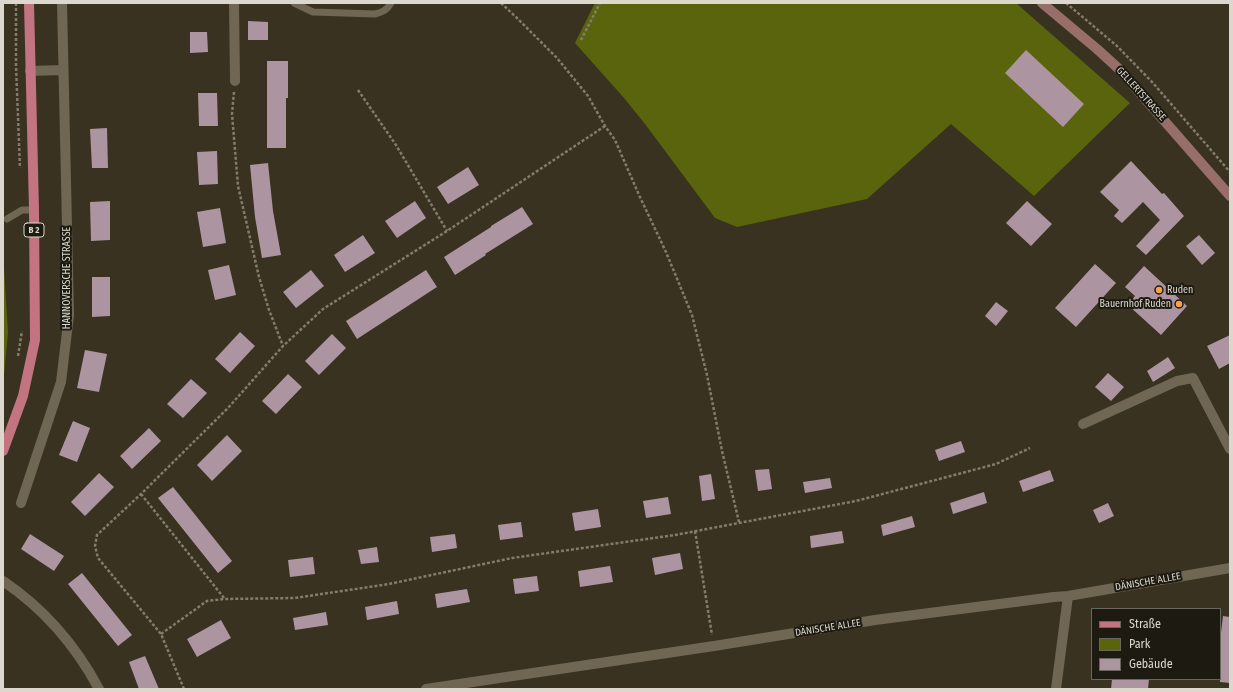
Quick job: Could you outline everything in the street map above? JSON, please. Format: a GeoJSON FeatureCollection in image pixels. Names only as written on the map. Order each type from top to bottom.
{"type":"FeatureCollection","features":[{"type":"Feature","properties":{"kind":"main road","name":"B 2"},"geometry":{"type":"LineString","coordinates":[[3,452],[23,396],[35,340],[34,210],[29,3]]}},
{"type":"Feature","properties":{"kind":"street","name":"HANNOVERSCHE STRASSE"},"geometry":{"type":"LineString","coordinates":[[21,503],[61,382],[69,315],[62,3]]}},
{"type":"Feature","properties":{"kind":"street"},"geometry":{"type":"LineString","coordinates":[[234,3],[235,81]]}},
{"type":"Feature","properties":{"kind":"street","name":"GELLERTSTRASSE"},"geometry":{"type":"LineString","coordinates":[[1042,3],[1119,69],[1230,196]]}},
{"type":"Feature","properties":{"kind":"street"},"geometry":{"type":"LineString","coordinates":[[30,71],[63,70]]}},
{"type":"Feature","properties":{"kind":"street"},"geometry":{"type":"LineString","coordinates":[[1083,424],[1177,381],[1193,378],[1230,449]]}},
{"type":"Feature","properties":{"kind":"street","name":"DÄNISCHE ALLEE"},"geometry":{"type":"LineString","coordinates":[[426,689],[714,646],[875,620],[1068,596],[1230,568]]}},
{"type":"Feature","properties":{"kind":"street"},"geometry":{"type":"LineString","coordinates":[[3,581],[42,613],[58,630],[73,648],[99,689]]}},
{"type":"Feature","properties":{"kind":"street"},"geometry":{"type":"LineString","coordinates":[[1056,689],[1068,596]]}},
{"type":"Feature","properties":{"kind":"lane"},"geometry":{"type":"LineString","coordinates":[[294,3],[313,12],[375,14],[388,8],[391,3]]}},
{"type":"Feature","properties":{"kind":"lane"},"geometry":{"type":"LineString","coordinates":[[7,219],[22,210],[34,210]]}},
{"type":"Feature","properties":{"kind":"path"},"geometry":{"type":"LineString","coordinates":[[501,3],[518,18],[557,58],[588,96],[605,126],[615,140],[666,252],[692,315],[707,375],[722,451],[740,522]]}},
{"type":"Feature","properties":{"kind":"path"},"geometry":{"type":"LineString","coordinates":[[581,40],[600,3]]}},
{"type":"Feature","properties":{"kind":"path"},"geometry":{"type":"LineString","coordinates":[[1066,3],[1117,46],[1153,83],[1230,172]]}},
{"type":"Feature","properties":{"kind":"path"},"geometry":{"type":"LineString","coordinates":[[235,81],[232,114],[238,186],[259,277],[269,310],[283,346]]}},
{"type":"Feature","properties":{"kind":"path"},"geometry":{"type":"LineString","coordinates":[[358,90],[396,145],[447,231]]}},
{"type":"Feature","properties":{"kind":"path"},"geometry":{"type":"LineString","coordinates":[[184,689],[161,634],[98,558],[95,546],[97,535],[142,494],[228,408],[283,346],[323,309],[447,231],[605,126]]}},
{"type":"Feature","properties":{"kind":"path"},"geometry":{"type":"LineString","coordinates":[[161,634],[207,601],[224,599],[295,598],[390,584],[512,558],[695,531],[856,501],[996,464],[1030,448]]}},
{"type":"Feature","properties":{"kind":"path"},"geometry":{"type":"LineString","coordinates":[[142,494],[224,599]]}},
{"type":"Feature","properties":{"kind":"path"},"geometry":{"type":"LineString","coordinates":[[695,531],[714,646]]}},
{"type":"Feature","properties":{"kind":"green space"},"geometry":{"type":"Polygon","coordinates":[[[595,3],[1016,3],[1130,103],[1034,196],[951,124],[867,199],[737,227],[715,218],[645,124],[575,43],[595,3]]]}},
{"type":"Feature","properties":{"kind":"green space"},"geometry":{"type":"Polygon","coordinates":[[[3,267],[8,333],[3,385],[3,267]]]}},
{"type":"Feature","properties":{"kind":"building"},"geometry":{"type":"Polygon","coordinates":[[[248,21],[268,22],[268,40],[248,40],[248,21]]]}},
{"type":"Feature","properties":{"kind":"building"},"geometry":{"type":"Polygon","coordinates":[[[190,32],[207,32],[208,52],[190,53],[190,32]]]}},
{"type":"Feature","properties":{"kind":"building"},"geometry":{"type":"Polygon","coordinates":[[[1026,50],[1084,104],[1063,127],[1005,73],[1026,50]]]}},
{"type":"Feature","properties":{"kind":"building"},"geometry":{"type":"Polygon","coordinates":[[[267,61],[288,61],[286,148],[267,148],[267,61]]]}},
{"type":"Feature","properties":{"kind":"building"},"geometry":{"type":"Polygon","coordinates":[[[198,93],[217,93],[218,126],[199,126],[198,93]]]}},
{"type":"Feature","properties":{"kind":"building"},"geometry":{"type":"Polygon","coordinates":[[[107,128],[108,168],[92,168],[90,129],[107,128]]]}},
{"type":"Feature","properties":{"kind":"building"},"geometry":{"type":"Polygon","coordinates":[[[217,151],[218,184],[199,185],[197,152],[217,151]]]}},
{"type":"Feature","properties":{"kind":"building"},"geometry":{"type":"Polygon","coordinates":[[[1131,161],[1162,194],[1164,193],[1184,216],[1146,255],[1136,246],[1160,220],[1143,202],[1122,223],[1114,216],[1119,210],[1100,192],[1131,161]]]}},
{"type":"Feature","properties":{"kind":"building"},"geometry":{"type":"Polygon","coordinates":[[[268,163],[273,211],[281,255],[262,258],[255,217],[250,165],[268,163]]]}},
{"type":"Feature","properties":{"kind":"building"},"geometry":{"type":"Polygon","coordinates":[[[468,167],[479,185],[448,204],[437,187],[468,167]]]}},
{"type":"Feature","properties":{"kind":"building"},"geometry":{"type":"Polygon","coordinates":[[[110,201],[110,240],[91,241],[90,202],[110,201]]]}},
{"type":"Feature","properties":{"kind":"building"},"geometry":{"type":"Polygon","coordinates":[[[415,201],[426,218],[397,238],[385,221],[415,201]]]}},
{"type":"Feature","properties":{"kind":"building"},"geometry":{"type":"Polygon","coordinates":[[[1027,201],[1052,224],[1031,246],[1006,223],[1027,201]]]}},
{"type":"Feature","properties":{"kind":"building"},"geometry":{"type":"Polygon","coordinates":[[[522,207],[533,224],[455,275],[444,257],[522,207]]]}},
{"type":"Feature","properties":{"kind":"building"},"geometry":{"type":"Polygon","coordinates":[[[220,208],[226,243],[203,247],[197,212],[220,208]]]}},
{"type":"Feature","properties":{"kind":"building"},"geometry":{"type":"Polygon","coordinates":[[[363,235],[375,253],[345,272],[334,255],[363,235]]]}},
{"type":"Feature","properties":{"kind":"building"},"geometry":{"type":"Polygon","coordinates":[[[1199,235],[1215,253],[1202,265],[1186,246],[1199,235]]]}},
{"type":"Feature","properties":{"kind":"building"},"geometry":{"type":"Polygon","coordinates":[[[1095,264],[1116,283],[1076,327],[1055,308],[1095,264]]]}},
{"type":"Feature","properties":{"kind":"building"},"geometry":{"type":"Polygon","coordinates":[[[229,265],[236,295],[215,300],[208,270],[229,265]]]}},
{"type":"Feature","properties":{"kind":"building"},"geometry":{"type":"Polygon","coordinates":[[[1144,266],[1187,306],[1161,335],[1128,305],[1135,296],[1125,287],[1144,266]]]}},
{"type":"Feature","properties":{"kind":"building"},"geometry":{"type":"Polygon","coordinates":[[[311,270],[324,286],[296,308],[283,292],[311,270]]]}},
{"type":"Feature","properties":{"kind":"building"},"geometry":{"type":"Polygon","coordinates":[[[426,270],[437,287],[357,339],[346,321],[426,270]]]}},
{"type":"Feature","properties":{"kind":"building"},"geometry":{"type":"Polygon","coordinates":[[[92,277],[110,277],[110,316],[92,317],[92,277]]]}},
{"type":"Feature","properties":{"kind":"building"},"geometry":{"type":"Polygon","coordinates":[[[996,302],[1008,311],[996,326],[985,316],[996,302]]]}},
{"type":"Feature","properties":{"kind":"building"},"geometry":{"type":"Polygon","coordinates":[[[240,332],[255,346],[230,373],[215,359],[240,332]]]}},
{"type":"Feature","properties":{"kind":"building"},"geometry":{"type":"Polygon","coordinates":[[[332,334],[346,348],[319,375],[305,361],[332,334]]]}},
{"type":"Feature","properties":{"kind":"building"},"geometry":{"type":"Polygon","coordinates":[[[1230,335],[1230,363],[1219,369],[1207,346],[1230,335]]]}},
{"type":"Feature","properties":{"kind":"building"},"geometry":{"type":"Polygon","coordinates":[[[85,350],[107,354],[99,392],[77,388],[85,350]]]}},
{"type":"Feature","properties":{"kind":"building"},"geometry":{"type":"Polygon","coordinates":[[[1168,357],[1175,368],[1153,382],[1147,371],[1168,357]]]}},
{"type":"Feature","properties":{"kind":"building"},"geometry":{"type":"Polygon","coordinates":[[[1108,373],[1124,387],[1111,401],[1095,387],[1108,373]]]}},
{"type":"Feature","properties":{"kind":"building"},"geometry":{"type":"Polygon","coordinates":[[[288,374],[302,387],[276,414],[262,401],[288,374]]]}},
{"type":"Feature","properties":{"kind":"building"},"geometry":{"type":"Polygon","coordinates":[[[191,379],[207,393],[183,418],[167,404],[191,379]]]}},
{"type":"Feature","properties":{"kind":"building"},"geometry":{"type":"Polygon","coordinates":[[[73,421],[90,428],[77,462],[59,455],[73,421]]]}},
{"type":"Feature","properties":{"kind":"building"},"geometry":{"type":"Polygon","coordinates":[[[149,428],[161,441],[132,469],[120,456],[149,428]]]}},
{"type":"Feature","properties":{"kind":"building"},"geometry":{"type":"Polygon","coordinates":[[[227,435],[242,451],[212,481],[197,465],[227,435]]]}},
{"type":"Feature","properties":{"kind":"building"},"geometry":{"type":"Polygon","coordinates":[[[961,441],[965,452],[939,461],[935,450],[961,441]]]}},
{"type":"Feature","properties":{"kind":"building"},"geometry":{"type":"Polygon","coordinates":[[[769,469],[772,489],[758,491],[755,470],[769,469]]]}},
{"type":"Feature","properties":{"kind":"building"},"geometry":{"type":"Polygon","coordinates":[[[1050,470],[1054,481],[1023,492],[1019,481],[1050,470]]]}},
{"type":"Feature","properties":{"kind":"building"},"geometry":{"type":"Polygon","coordinates":[[[99,473],[114,487],[85,516],[71,502],[99,473]]]}},
{"type":"Feature","properties":{"kind":"building"},"geometry":{"type":"Polygon","coordinates":[[[711,474],[715,499],[702,501],[699,476],[711,474]]]}},
{"type":"Feature","properties":{"kind":"building"},"geometry":{"type":"Polygon","coordinates":[[[830,478],[832,488],[805,493],[803,482],[830,478]]]}},
{"type":"Feature","properties":{"kind":"building"},"geometry":{"type":"Polygon","coordinates":[[[173,487],[232,561],[218,573],[158,498],[173,487]]]}},
{"type":"Feature","properties":{"kind":"building"},"geometry":{"type":"Polygon","coordinates":[[[984,492],[987,503],[953,514],[950,503],[984,492]]]}},
{"type":"Feature","properties":{"kind":"building"},"geometry":{"type":"Polygon","coordinates":[[[668,497],[671,514],[646,518],[643,501],[668,497]]]}},
{"type":"Feature","properties":{"kind":"building"},"geometry":{"type":"Polygon","coordinates":[[[1108,503],[1114,516],[1099,523],[1093,510],[1108,503]]]}},
{"type":"Feature","properties":{"kind":"building"},"geometry":{"type":"Polygon","coordinates":[[[598,509],[601,527],[575,531],[572,513],[598,509]]]}},
{"type":"Feature","properties":{"kind":"building"},"geometry":{"type":"Polygon","coordinates":[[[912,516],[915,527],[883,536],[881,525],[912,516]]]}},
{"type":"Feature","properties":{"kind":"building"},"geometry":{"type":"Polygon","coordinates":[[[521,522],[523,537],[500,540],[498,525],[521,522]]]}},
{"type":"Feature","properties":{"kind":"building"},"geometry":{"type":"Polygon","coordinates":[[[842,531],[844,543],[811,548],[810,536],[842,531]]]}},
{"type":"Feature","properties":{"kind":"building"},"geometry":{"type":"Polygon","coordinates":[[[30,534],[64,556],[54,571],[21,549],[30,534]]]}},
{"type":"Feature","properties":{"kind":"building"},"geometry":{"type":"Polygon","coordinates":[[[455,534],[457,548],[432,552],[430,537],[455,534]]]}},
{"type":"Feature","properties":{"kind":"building"},"geometry":{"type":"Polygon","coordinates":[[[377,547],[379,562],[361,564],[358,550],[377,547]]]}},
{"type":"Feature","properties":{"kind":"building"},"geometry":{"type":"Polygon","coordinates":[[[680,553],[683,569],[655,575],[652,558],[680,553]]]}},
{"type":"Feature","properties":{"kind":"building"},"geometry":{"type":"Polygon","coordinates":[[[313,557],[315,574],[290,577],[288,560],[313,557]]]}},
{"type":"Feature","properties":{"kind":"building"},"geometry":{"type":"Polygon","coordinates":[[[610,566],[613,582],[580,587],[578,571],[610,566]]]}},
{"type":"Feature","properties":{"kind":"building"},"geometry":{"type":"Polygon","coordinates":[[[82,573],[132,635],[118,646],[68,584],[82,573]]]}},
{"type":"Feature","properties":{"kind":"building"},"geometry":{"type":"Polygon","coordinates":[[[537,576],[539,591],[515,594],[513,579],[537,576]]]}},
{"type":"Feature","properties":{"kind":"building"},"geometry":{"type":"Polygon","coordinates":[[[467,589],[470,602],[437,608],[435,594],[467,589]]]}},
{"type":"Feature","properties":{"kind":"building"},"geometry":{"type":"Polygon","coordinates":[[[397,601],[399,614],[367,620],[365,607],[397,601]]]}},
{"type":"Feature","properties":{"kind":"building"},"geometry":{"type":"Polygon","coordinates":[[[326,612],[328,625],[295,630],[293,618],[326,612]]]}},
{"type":"Feature","properties":{"kind":"building"},"geometry":{"type":"Polygon","coordinates":[[[1223,616],[1230,617],[1230,683],[1220,682],[1221,633],[1223,616]]]}},
{"type":"Feature","properties":{"kind":"building"},"geometry":{"type":"Polygon","coordinates":[[[221,620],[231,638],[197,657],[187,639],[221,620]]]}},
{"type":"Feature","properties":{"kind":"building"},"geometry":{"type":"Polygon","coordinates":[[[145,656],[159,689],[139,689],[129,662],[145,656]]]}},
{"type":"Feature","properties":{"kind":"building"},"geometry":{"type":"Polygon","coordinates":[[[1112,680],[1149,680],[1148,689],[1111,689],[1112,680]]]}},
{"type":"Feature","properties":{"kind":"place","name":"Ruden"},"geometry":{"type":"Point","coordinates":[1159,290]}},
{"type":"Feature","properties":{"kind":"place","name":"Bauernhof Ruden"},"geometry":{"type":"Point","coordinates":[1179,304]}}]}
